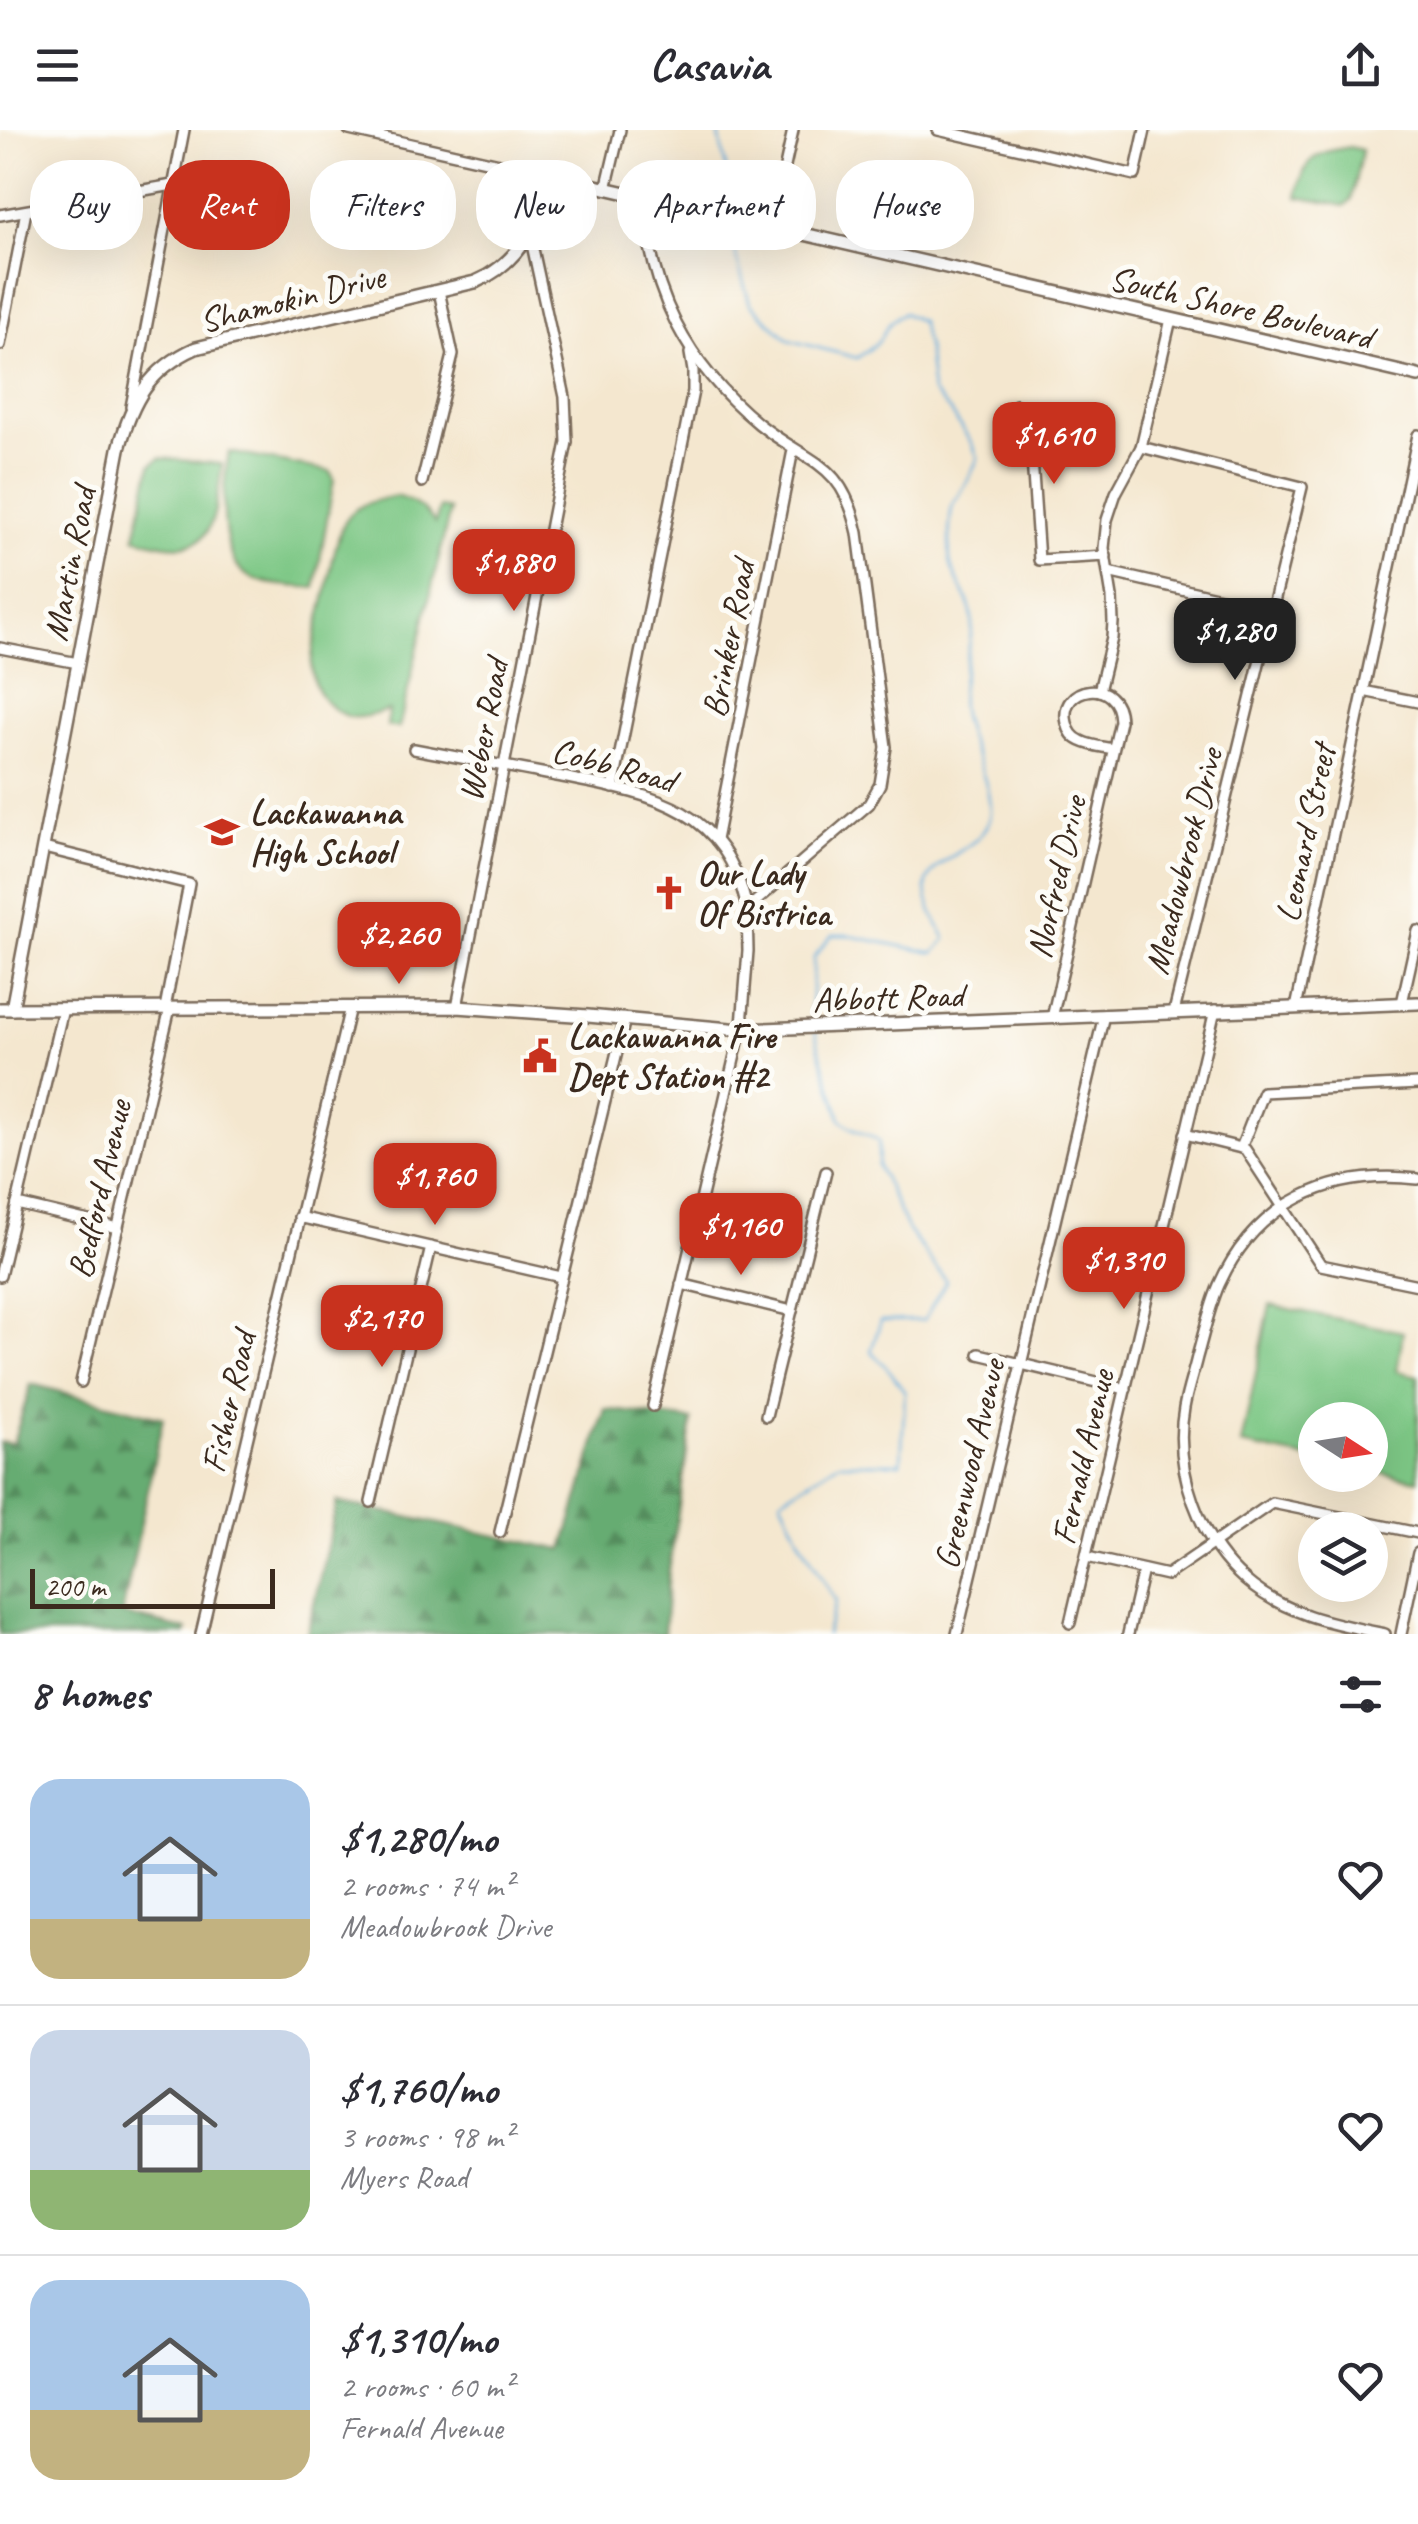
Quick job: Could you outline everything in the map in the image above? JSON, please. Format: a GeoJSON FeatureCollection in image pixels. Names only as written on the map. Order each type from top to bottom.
{"type":"FeatureCollection","features":[{"type":"Feature","properties":{"kind":"street","name":"Martin Road"},"geometry":{"type":"LineString","coordinates":[[177,160],[184,130]]}},
{"type":"Feature","properties":{"kind":"street","name":"South Shore Boulevard"},"geometry":{"type":"LineString","coordinates":[[349,130],[482,160]]}},
{"type":"Feature","properties":{"kind":"street"},"geometry":{"type":"LineString","coordinates":[[606,188],[620,130]]}},
{"type":"Feature","properties":{"kind":"street"},"geometry":{"type":"LineString","coordinates":[[786,160],[793,130]]}},
{"type":"Feature","properties":{"kind":"street"},"geometry":{"type":"LineString","coordinates":[[938,130],[1134,174],[1145,130]]}},
{"type":"Feature","properties":{"kind":"street","name":"South Shore Boulevard"},"geometry":{"type":"LineString","coordinates":[[597,186],[617,191]]}},
{"type":"Feature","properties":{"kind":"street"},"geometry":{"type":"LineString","coordinates":[[0,215],[163,187]]}},
{"type":"Feature","properties":{"kind":"street"},"geometry":{"type":"LineString","coordinates":[[0,345],[26,211]]}},
{"type":"Feature","properties":{"kind":"street","name":"Martin Road"},"geometry":{"type":"LineString","coordinates":[[6,1009],[44,848],[163,234]]}},
{"type":"Feature","properties":{"kind":"street","name":"South Shore Boulevard"},"geometry":{"type":"LineString","coordinates":[[816,236],[1418,376]]}},
{"type":"Feature","properties":{"kind":"street","name":"Shamokin Drive"},"geometry":{"type":"LineString","coordinates":[[130,412],[159,371],[196,348],[476,282],[500,269],[518,250]]}},
{"type":"Feature","properties":{"kind":"street","name":"Weber Road"},"geometry":{"type":"LineString","coordinates":[[457,1007],[566,442],[565,397],[533,250]]}},
{"type":"Feature","properties":{"kind":"street"},"geometry":{"type":"LineString","coordinates":[[651,250],[670,313],[687,346],[728,397],[793,450],[817,461],[833,476],[854,512],[858,534],[886,753],[880,784],[868,804],[747,910]]}},
{"type":"Feature","properties":{"kind":"street"},"geometry":{"type":"LineString","coordinates":[[422,482],[453,355],[439,291]]}},
{"type":"Feature","properties":{"kind":"street"},"geometry":{"type":"LineString","coordinates":[[1113,749],[1080,740],[1072,735],[1066,720],[1068,706],[1078,694],[1099,691],[1112,638],[1112,597],[1104,534],[1110,507],[1141,448],[1170,319]]}},
{"type":"Feature","properties":{"kind":"street"},"geometry":{"type":"LineString","coordinates":[[614,788],[693,392],[694,371],[687,346]]}},
{"type":"Feature","properties":{"kind":"street"},"geometry":{"type":"LineString","coordinates":[[1016,405],[1030,430],[1039,560],[1106,556]]}},
{"type":"Feature","properties":{"kind":"street","name":"Leonard Street"},"geometry":{"type":"LineString","coordinates":[[1296,1008],[1418,435]]}},
{"type":"Feature","properties":{"kind":"street","name":"Meadowbrook Drive"},"geometry":{"type":"LineString","coordinates":[[1141,448],[1302,487],[1174,1012]]}},
{"type":"Feature","properties":{"kind":"street","name":"Brinker Road"},"geometry":{"type":"LineString","coordinates":[[716,840],[793,450]]}},
{"type":"Feature","properties":{"kind":"street"},"geometry":{"type":"LineString","coordinates":[[1402,508],[1418,512]]}},
{"type":"Feature","properties":{"kind":"street"},"geometry":{"type":"LineString","coordinates":[[1108,572],[1272,610]]}},
{"type":"Feature","properties":{"kind":"street"},"geometry":{"type":"LineString","coordinates":[[0,648],[78,663]]}},
{"type":"Feature","properties":{"kind":"street","name":"Norfred Drive"},"geometry":{"type":"LineString","coordinates":[[1052,1018],[1120,715],[1115,700],[1099,691]]}},
{"type":"Feature","properties":{"kind":"street"},"geometry":{"type":"LineString","coordinates":[[1364,691],[1418,702]]}},
{"type":"Feature","properties":{"kind":"street","name":"Cobb Road"},"geometry":{"type":"LineString","coordinates":[[414,748],[665,802],[696,820],[716,840],[743,891],[748,951],[741,1030],[653,1406]]}},
{"type":"Feature","properties":{"kind":"street","name":"Bedford Avenue"},"geometry":{"type":"LineString","coordinates":[[44,848],[189,884],[167,1008],[81,1382]]}},
{"type":"Feature","properties":{"kind":"street"},"geometry":{"type":"LineString","coordinates":[[1402,1004],[1418,931]]}},
{"type":"Feature","properties":{"kind":"street","name":"Abbott Road"},"geometry":{"type":"LineString","coordinates":[[6,1009],[457,1007],[741,1030],[1418,1003]]}},
{"type":"Feature","properties":{"kind":"street","name":"Fisher Road"},"geometry":{"type":"LineString","coordinates":[[201,1634],[350,1007]]}},
{"type":"Feature","properties":{"kind":"street"},"geometry":{"type":"LineString","coordinates":[[0,1276],[64,1009]]}},
{"type":"Feature","properties":{"kind":"street","name":"Fernald Avenue"},"geometry":{"type":"LineString","coordinates":[[1070,1623],[1215,1010]]}},
{"type":"Feature","properties":{"kind":"street","name":"Greenwood Avenue"},"geometry":{"type":"LineString","coordinates":[[957,1634],[1104,1016]]}},
{"type":"Feature","properties":{"kind":"street"},"geometry":{"type":"LineString","coordinates":[[500,1532],[624,1019]]}},
{"type":"Feature","properties":{"kind":"street"},"geometry":{"type":"LineString","coordinates":[[1242,1148],[1263,1092],[1417,1082]]}},
{"type":"Feature","properties":{"kind":"street"},"geometry":{"type":"LineString","coordinates":[[1186,1134],[1246,1149],[1321,1265],[1418,1285]]}},
{"type":"Feature","properties":{"kind":"street"},"geometry":{"type":"LineString","coordinates":[[766,1416],[826,1172]]}},
{"type":"Feature","properties":{"kind":"street"},"geometry":{"type":"LineString","coordinates":[[1385,1634],[1326,1622],[1289,1608],[1242,1578],[1202,1522],[1187,1482],[1182,1437],[1184,1409],[1220,1284],[1248,1240],[1284,1207],[1316,1189],[1376,1176],[1418,1178]]}},
{"type":"Feature","properties":{"kind":"street"},"geometry":{"type":"LineString","coordinates":[[16,1204],[118,1228]]}},
{"type":"Feature","properties":{"kind":"street"},"geometry":{"type":"LineString","coordinates":[[300,1217],[561,1277]]}},
{"type":"Feature","properties":{"kind":"street"},"geometry":{"type":"LineString","coordinates":[[370,1502],[431,1247]]}},
{"type":"Feature","properties":{"kind":"street"},"geometry":{"type":"LineString","coordinates":[[682,1284],[792,1310]]}},
{"type":"Feature","properties":{"kind":"street"},"geometry":{"type":"LineString","coordinates":[[978,1354],[1126,1389]]}},
{"type":"Feature","properties":{"kind":"street"},"geometry":{"type":"LineString","coordinates":[[1087,1557],[1167,1575],[1272,1503],[1418,1533]]}},
{"type":"Feature","properties":{"kind":"street"},"geometry":{"type":"LineString","coordinates":[[1401,1634],[1418,1553]]}},
{"type":"Feature","properties":{"kind":"street"},"geometry":{"type":"LineString","coordinates":[[1128,1634],[1143,1570]]}},
{"type":"Feature","properties":{"kind":"green space"},"geometry":{"type":"Polygon","coordinates":[[[1350,147],[1362,150],[1351,200],[1345,206],[1297,197],[1303,174],[1312,160],[1326,152],[1350,147]]]}},
{"type":"Feature","properties":{"kind":"green space"},"geometry":{"type":"Polygon","coordinates":[[[229,452],[330,471],[334,479],[315,588],[267,583],[240,569],[232,556],[224,521],[229,452]]]}},
{"type":"Feature","properties":{"kind":"green space"},"geometry":{"type":"Polygon","coordinates":[[[160,458],[222,464],[211,523],[205,535],[195,542],[181,546],[135,537],[151,465],[160,458]]]}},
{"type":"Feature","properties":{"kind":"green space"},"geometry":{"type":"Polygon","coordinates":[[[396,496],[418,506],[435,523],[440,507],[450,510],[399,728],[387,726],[389,710],[356,717],[337,711],[316,687],[312,665],[340,531],[353,512],[364,505],[396,496]]]}},
{"type":"Feature","properties":{"kind":"green space"},"geometry":{"type":"Polygon","coordinates":[[[1270,1305],[1403,1332],[1397,1371],[1418,1376],[1418,1480],[1388,1474],[1388,1402],[1298,1402],[1298,1457],[1241,1445],[1270,1305]]]}},
{"type":"Feature","properties":{"kind":"green space"},"geometry":{"type":"Polygon","coordinates":[[[31,1384],[163,1418],[122,1614],[187,1630],[186,1634],[0,1634],[0,1442],[13,1443],[31,1384]]]}},
{"type":"Feature","properties":{"kind":"green space"},"geometry":{"type":"Polygon","coordinates":[[[605,1409],[692,1420],[669,1571],[664,1634],[307,1634],[337,1502],[563,1550],[605,1409]]]}},
{"type":"Feature","properties":{"kind":"waterway"},"geometry":{"type":"LineString","coordinates":[[718,130],[724,160]]}},
{"type":"Feature","properties":{"kind":"waterway"},"geometry":{"type":"LineString","coordinates":[[736,250],[750,304],[789,340],[857,358],[877,343],[903,313],[920,321],[932,392],[949,410],[978,458],[953,505],[949,554],[972,616],[961,704],[989,798],[987,824],[970,845],[928,878],[929,904],[946,939],[934,953],[832,935],[814,957],[813,1022]]}},
{"type":"Feature","properties":{"kind":"waterway"},"geometry":{"type":"LineString","coordinates":[[815,1030],[841,1119],[879,1141],[878,1166],[907,1229],[946,1281],[924,1320],[881,1321],[871,1351],[905,1392],[901,1463],[838,1463],[781,1499],[836,1601],[826,1634]]}},
{"type":"Feature","properties":{"kind":"place","name":"Lackawanna High School"},"geometry":{"type":"Point","coordinates":[222,832]}},
{"type":"Feature","properties":{"kind":"place","name":"Our Lady Of Bistrica"},"geometry":{"type":"Point","coordinates":[669,893]}},
{"type":"Feature","properties":{"kind":"place","name":"Lackawanna Fire Dept Station #2"},"geometry":{"type":"Point","coordinates":[540,1056]}}]}
